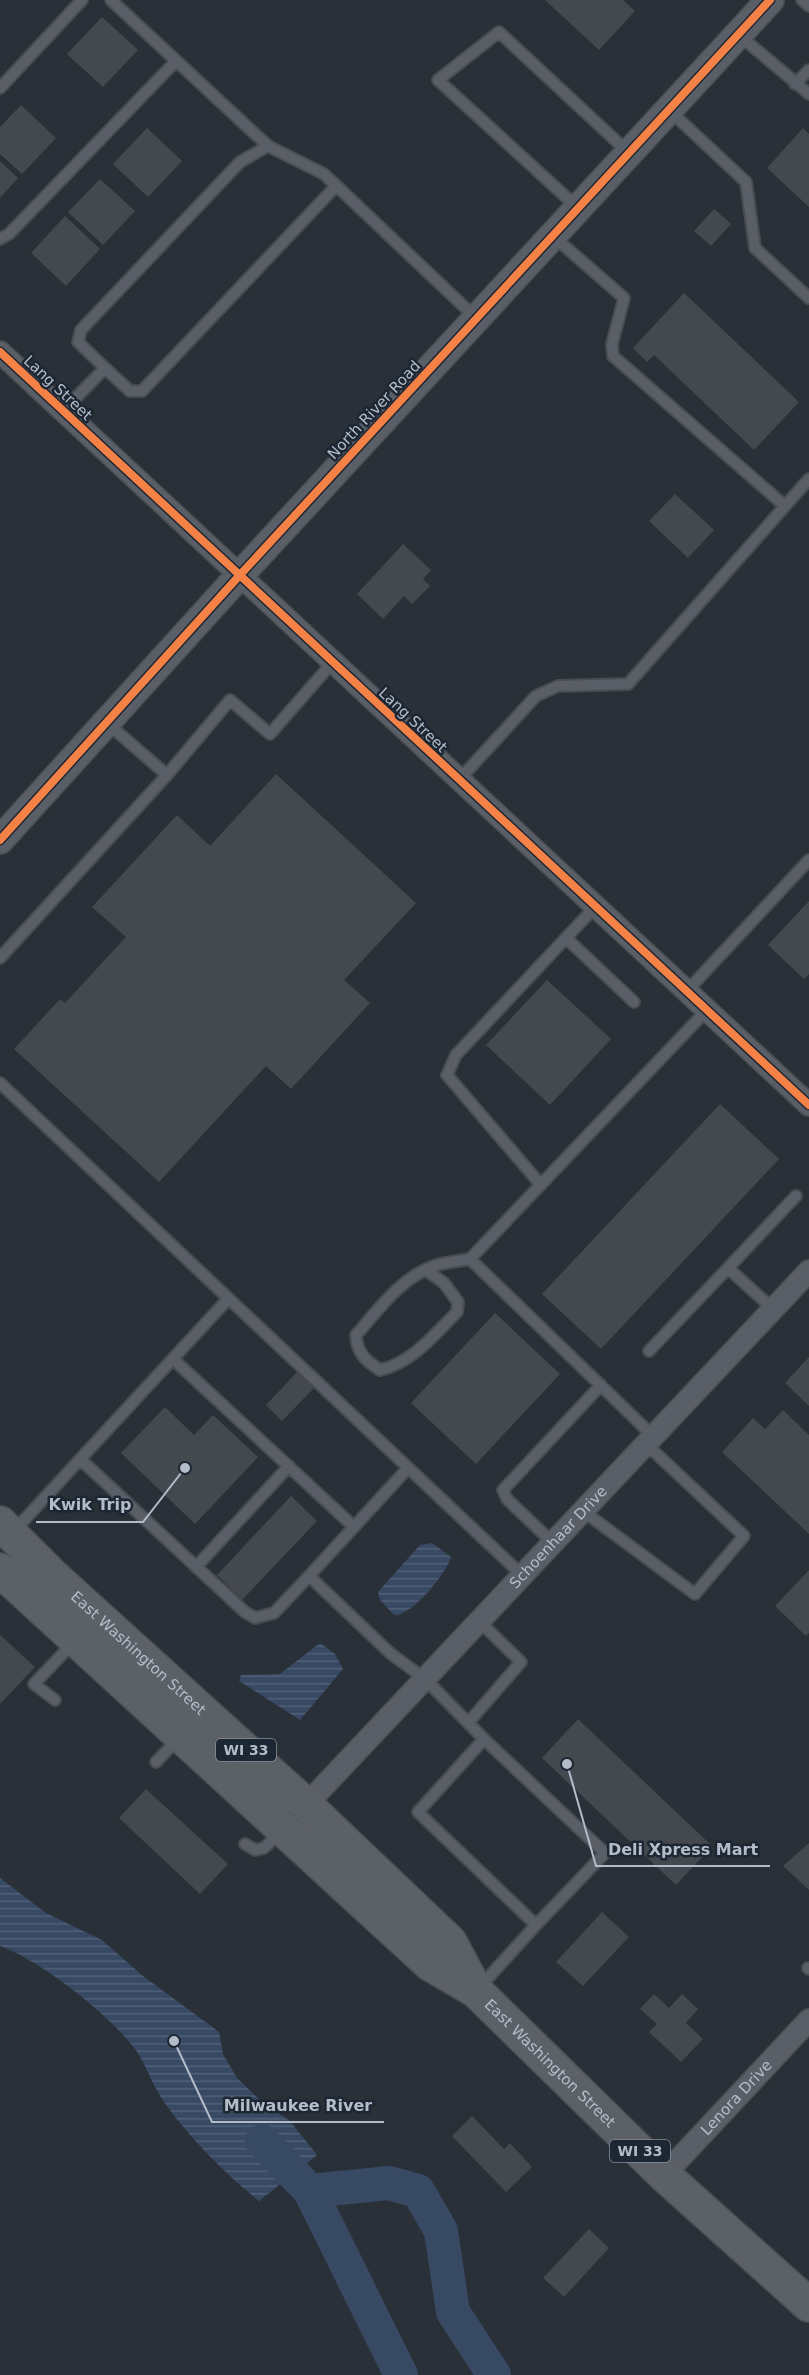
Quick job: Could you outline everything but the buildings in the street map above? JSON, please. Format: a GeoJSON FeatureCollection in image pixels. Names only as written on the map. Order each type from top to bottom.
{"type":"FeatureCollection","features":[{"type":"Feature","properties":{"kind":"main road","name":"East Washington Street"},"geometry":{"type":"LineString","coordinates":[[6,1529],[87,1628],[294,1817],[450,1942],[476,1991],[664,2175],[809,2305]]}},
{"type":"Feature","properties":{"kind":"main road","name":"East Washington Street"},"geometry":{"type":"LineString","coordinates":[[0,1570],[87,1628]]}},
{"type":"Feature","properties":{"kind":"street","name":"North River Road"},"geometry":{"type":"LineString","coordinates":[[0,840],[239,576],[770,0]]}},
{"type":"Feature","properties":{"kind":"street","name":"Lang Street"},"geometry":{"type":"LineString","coordinates":[[0,352],[809,1106]]}},
{"type":"Feature","properties":{"kind":"street","name":"Schoenhaar Drive"},"geometry":{"type":"LineString","coordinates":[[294,1817],[773,1310],[806,1279]]}},
{"type":"Feature","properties":{"kind":"street","name":"Lenora Drive"},"geometry":{"type":"LineString","coordinates":[[664,2175],[809,2020]]}},
{"type":"Feature","properties":{"kind":"lane"},"geometry":{"type":"LineString","coordinates":[[0,88],[82,0]]}},
{"type":"Feature","properties":{"kind":"lane"},"geometry":{"type":"LineString","coordinates":[[111,0],[268,146],[324,174],[477,319]]}},
{"type":"Feature","properties":{"kind":"lane"},"geometry":{"type":"LineString","coordinates":[[802,0],[809,6]]}},
{"type":"Feature","properties":{"kind":"lane"},"geometry":{"type":"LineString","coordinates":[[578,208],[438,80],[499,32],[629,153]]}},
{"type":"Feature","properties":{"kind":"lane"},"geometry":{"type":"LineString","coordinates":[[738,35],[809,94]]}},
{"type":"Feature","properties":{"kind":"lane"},"geometry":{"type":"LineString","coordinates":[[0,239],[9,234],[176,61]]}},
{"type":"Feature","properties":{"kind":"lane"},"geometry":{"type":"LineString","coordinates":[[795,84],[809,70]]}},
{"type":"Feature","properties":{"kind":"lane"},"geometry":{"type":"LineString","coordinates":[[669,110],[746,182],[755,248],[809,298]]}},
{"type":"Feature","properties":{"kind":"lane"},"geometry":{"type":"LineString","coordinates":[[268,146],[240,162],[81,330],[78,342],[130,391],[142,391],[336,186]]}},
{"type":"Feature","properties":{"kind":"lane"},"geometry":{"type":"LineString","coordinates":[[553,236],[624,298],[612,344],[614,356],[785,506]]}},
{"type":"Feature","properties":{"kind":"lane"},"geometry":{"type":"LineString","coordinates":[[63,411],[105,368]]}},
{"type":"Feature","properties":{"kind":"lane"},"geometry":{"type":"LineString","coordinates":[[458,781],[536,696],[558,686],[628,684],[809,479]]}},
{"type":"Feature","properties":{"kind":"lane"},"geometry":{"type":"LineString","coordinates":[[0,958],[167,775],[230,700],[270,734],[332,663]]}},
{"type":"Feature","properties":{"kind":"lane"},"geometry":{"type":"LineString","coordinates":[[107,723],[167,775]]}},
{"type":"Feature","properties":{"kind":"lane"},"geometry":{"type":"LineString","coordinates":[[687,992],[809,860]]}},
{"type":"Feature","properties":{"kind":"lane"},"geometry":{"type":"LineString","coordinates":[[541,1185],[447,1074],[456,1055],[595,907]]}},
{"type":"Feature","properties":{"kind":"lane"},"geometry":{"type":"LineString","coordinates":[[566,938],[634,1002]]}},
{"type":"Feature","properties":{"kind":"lane"},"geometry":{"type":"LineString","coordinates":[[426,1270],[444,1283],[458,1302],[457,1312],[415,1352],[390,1368],[380,1370],[366,1361],[357,1347],[356,1335],[403,1283],[426,1270],[436,1265],[470,1259],[707,1010]]}},
{"type":"Feature","properties":{"kind":"lane"},"geometry":{"type":"LineString","coordinates":[[0,1083],[522,1575]]}},
{"type":"Feature","properties":{"kind":"lane"},"geometry":{"type":"LineString","coordinates":[[649,1351],[796,1196]]}},
{"type":"Feature","properties":{"kind":"lane"},"geometry":{"type":"LineString","coordinates":[[470,1259],[601,1385],[650,1440],[744,1536],[695,1594],[583,1511]]}},
{"type":"Feature","properties":{"kind":"lane"},"geometry":{"type":"LineString","coordinates":[[728,1268],[773,1310]]}},
{"type":"Feature","properties":{"kind":"lane"},"geometry":{"type":"LineString","coordinates":[[6,1529],[80,1460],[228,1299]]}},
{"type":"Feature","properties":{"kind":"lane"},"geometry":{"type":"LineString","coordinates":[[173,1359],[354,1527]]}},
{"type":"Feature","properties":{"kind":"lane"},"geometry":{"type":"LineString","coordinates":[[553,1543],[507,1499],[503,1490],[601,1385]]}},
{"type":"Feature","properties":{"kind":"lane"},"geometry":{"type":"LineString","coordinates":[[80,1460],[255,1618],[274,1613],[408,1468]]}},
{"type":"Feature","properties":{"kind":"lane"},"geometry":{"type":"LineString","coordinates":[[196,1567],[289,1466]]}},
{"type":"Feature","properties":{"kind":"lane"},"geometry":{"type":"LineString","coordinates":[[309,1576],[390,1653],[425,1679],[484,1739],[605,1853],[476,1991]]}},
{"type":"Feature","properties":{"kind":"lane"},"geometry":{"type":"LineString","coordinates":[[468,1723],[521,1662],[479,1621]]}},
{"type":"Feature","properties":{"kind":"lane"},"geometry":{"type":"LineString","coordinates":[[55,1700],[34,1684],[87,1628]]}},
{"type":"Feature","properties":{"kind":"lane"},"geometry":{"type":"LineString","coordinates":[[156,1762],[192,1724]]}},
{"type":"Feature","properties":{"kind":"lane"},"geometry":{"type":"LineString","coordinates":[[484,1739],[418,1812],[536,1925]]}},
{"type":"Feature","properties":{"kind":"lane"},"geometry":{"type":"LineString","coordinates":[[245,1844],[255,1850],[264,1848],[294,1817]]}},
{"type":"Feature","properties":{"kind":"water"},"geometry":{"type":"Polygon","coordinates":[[[432,1543],[451,1557],[448,1564],[418,1602],[401,1614],[394,1615],[380,1600],[378,1592],[420,1545],[432,1543]]]}},
{"type":"Feature","properties":{"kind":"water"},"geometry":{"type":"Polygon","coordinates":[[[320,1643],[335,1654],[343,1669],[300,1720],[239,1681],[241,1675],[280,1674],[320,1643]]]}},
{"type":"Feature","properties":{"kind":"water"},"geometry":{"type":"Polygon","coordinates":[[[0,1878],[46,1913],[102,1940],[143,1976],[219,2032],[223,2054],[237,2078],[263,2103],[290,2121],[317,2155],[259,2201],[233,2179],[209,2156],[176,2118],[162,2099],[137,2052],[111,2023],[55,1976],[0,1946],[0,1878]]]}},
{"type":"Feature","properties":{"kind":"waterway"},"geometry":{"type":"LineString","coordinates":[[262,2141],[310,2191],[401,2375]]}},
{"type":"Feature","properties":{"kind":"waterway"},"geometry":{"type":"LineString","coordinates":[[310,2191],[389,2183],[418,2191],[441,2231],[453,2312],[494,2375]]}},
{"type":"Feature","properties":{"kind":"cycle path"},"geometry":{"type":"LineString","coordinates":[[0,840],[239,576],[770,0]]}},
{"type":"Feature","properties":{"kind":"cycle path"},"geometry":{"type":"LineString","coordinates":[[0,352],[809,1105]]}},
{"type":"Feature","properties":{"kind":"place","name":"Kwik Trip"},"geometry":{"type":"Point","coordinates":[185,1468]}},
{"type":"Feature","properties":{"kind":"place","name":"Deli Xpress Mart"},"geometry":{"type":"Point","coordinates":[567,1764]}},
{"type":"Feature","properties":{"kind":"place","name":"Milwaukee River"},"geometry":{"type":"Point","coordinates":[174,2041]}}]}
